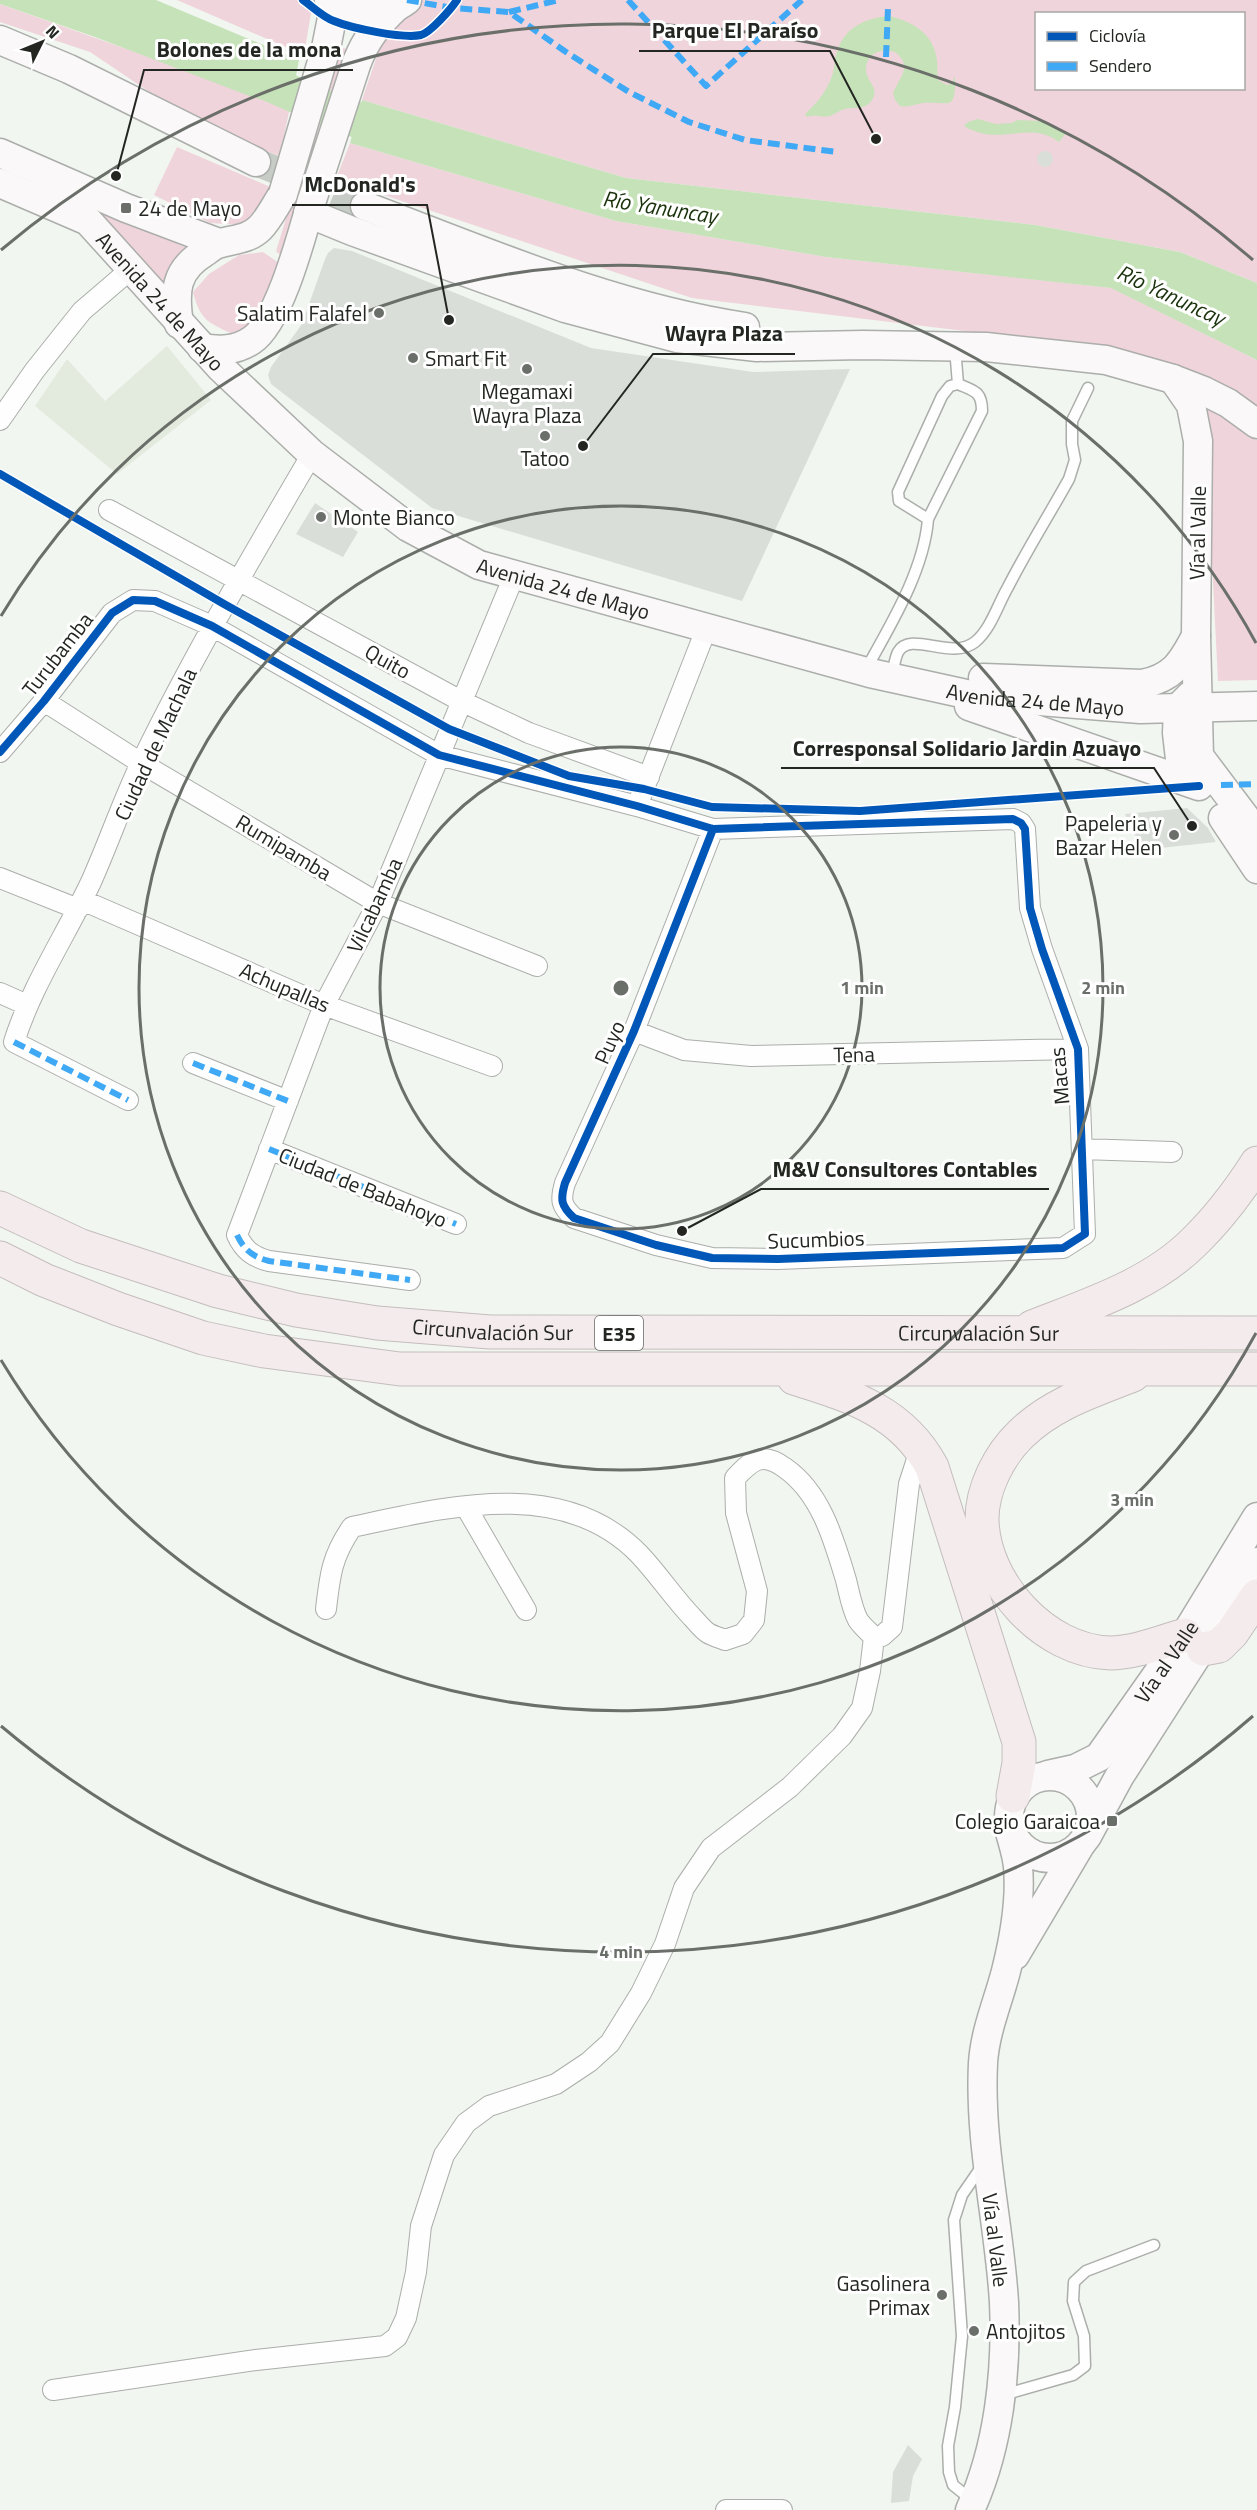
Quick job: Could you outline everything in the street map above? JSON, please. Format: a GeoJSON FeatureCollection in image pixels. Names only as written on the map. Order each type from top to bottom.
{"type":"FeatureCollection","features":[{"type":"Feature","properties":{"kind":"highway"},"geometry":{"type":"LineString","coordinates":[[1013,1334],[1099,1301],[1157,1270],[1194,1243],[1238,1191],[1257,1162]]}},
{"type":"Feature","properties":{"kind":"highway","name":"Circunvalación Sur"},"geometry":{"type":"LineString","coordinates":[[0,1208],[81,1246],[218,1291],[296,1310],[396,1325],[490,1332],[1257,1334]]}},
{"type":"Feature","properties":{"kind":"highway","name":"Circunvalación Sur"},"geometry":{"type":"LineString","coordinates":[[0,1258],[44,1280],[118,1309],[203,1338],[264,1351],[400,1368],[1257,1368]]}},
{"type":"Feature","properties":{"kind":"highway"},"geometry":{"type":"LineString","coordinates":[[1151,1367],[1062,1403],[1040,1417],[1019,1436],[992,1476],[985,1496],[982,1518],[983,1537],[990,1561],[1002,1582],[1031,1619],[1048,1632],[1087,1649],[1108,1653],[1194,1642],[1219,1646],[1232,1633],[1257,1596]]}},
{"type":"Feature","properties":{"kind":"highway"},"geometry":{"type":"LineString","coordinates":[[764,1368],[844,1394],[877,1410],[905,1429],[921,1447],[939,1487],[1019,1742],[1019,1763],[1011,1812]]}},
{"type":"Feature","properties":{"kind":"main road"},"geometry":{"type":"LineString","coordinates":[[180,324],[175,300],[177,285],[183,272],[197,257],[219,243],[242,240],[260,228],[283,194],[326,48],[333,13],[329,0]]}},
{"type":"Feature","properties":{"kind":"main road"},"geometry":{"type":"LineString","coordinates":[[334,0],[359,12],[378,13],[402,4]]}},
{"type":"Feature","properties":{"kind":"main road"},"geometry":{"type":"LineString","coordinates":[[202,348],[220,351],[238,348],[253,339],[268,324],[281,295],[363,45],[375,26],[402,4]]}},
{"type":"Feature","properties":{"kind":"main road"},"geometry":{"type":"LineString","coordinates":[[0,40],[69,69],[256,162]]}},
{"type":"Feature","properties":{"kind":"main road","name":"Avenida 24 de Mayo"},"geometry":{"type":"LineString","coordinates":[[0,153],[126,208],[219,243]]}},
{"type":"Feature","properties":{"kind":"main road","name":"Avenida 24 de Mayo"},"geometry":{"type":"LineString","coordinates":[[0,183],[88,220],[202,348],[312,454],[408,527],[479,565],[876,673],[975,696],[1140,709],[1191,703],[1257,691]]}},
{"type":"Feature","properties":{"kind":"main road"},"geometry":{"type":"LineString","coordinates":[[310,206],[565,309],[677,338],[757,347],[863,345],[986,347],[1106,360],[1173,379],[1228,403],[1257,424]]}},
{"type":"Feature","properties":{"kind":"main road"},"geometry":{"type":"LineString","coordinates":[[365,206],[563,282],[693,319],[863,345]]}},
{"type":"Feature","properties":{"kind":"main road","name":"Vía al Valle"},"geometry":{"type":"LineString","coordinates":[[1173,379],[1191,405],[1198,441],[1196,636],[1191,703],[1199,756],[1257,833]]}},
{"type":"Feature","properties":{"kind":"main road"},"geometry":{"type":"LineString","coordinates":[[876,673],[1142,684],[1158,681],[1174,671],[1196,636]]}},
{"type":"Feature","properties":{"kind":"main road"},"geometry":{"type":"LineString","coordinates":[[876,673],[1199,786]]}},
{"type":"Feature","properties":{"kind":"main road","name":"Avenida 24 de Mayo"},"geometry":{"type":"LineString","coordinates":[[1191,703],[1257,706]]}},
{"type":"Feature","properties":{"kind":"main road","name":"Vía al Valle"},"geometry":{"type":"LineString","coordinates":[[1191,703],[1177,732],[1180,759],[1249,853],[1257,868]]}},
{"type":"Feature","properties":{"kind":"main road","name":"Vía al Valle"},"geometry":{"type":"LineString","coordinates":[[972,2506],[984,2475],[1000,2396],[1005,2348],[1004,2300],[986,2161],[982,2109],[984,2060],[989,2027],[1006,1970],[1083,1842],[1194,1642],[1257,1517]]}},
{"type":"Feature","properties":{"kind":"main road","name":"Vía al Valle"},"geometry":{"type":"LineString","coordinates":[[1048,1775],[1075,1769],[1099,1757],[1257,1562]]}},
{"type":"Feature","properties":{"kind":"main road"},"geometry":{"type":"LineString","coordinates":[[1006,1970],[1018,1899],[1018,1867],[1011,1812],[1028,1782],[1048,1775],[1071,1782],[1088,1800],[1091,1825],[1083,1842],[1060,1858],[1039,1857],[1020,1846],[1011,1812]]}},
{"type":"Feature","properties":{"kind":"street"},"geometry":{"type":"LineString","coordinates":[[0,420],[35,370],[82,311],[131,269]]}},
{"type":"Feature","properties":{"kind":"street","name":"Ciudad de Machala"},"geometry":{"type":"LineString","coordinates":[[128,1100],[14,1042],[27,1005],[80,904],[116,828],[141,763],[212,626],[312,454]]}},
{"type":"Feature","properties":{"kind":"street","name":"Quito"},"geometry":{"type":"LineString","coordinates":[[108,510],[461,701],[529,733],[649,777]]}},
{"type":"Feature","properties":{"kind":"street","name":"Vilcabamba"},"geometry":{"type":"LineString","coordinates":[[410,1280],[269,1262],[257,1258],[242,1246],[237,1235],[324,1005],[378,903],[514,576]]}},
{"type":"Feature","properties":{"kind":"street","name":"Turubamba"},"geometry":{"type":"LineString","coordinates":[[0,752],[44,701],[112,613],[134,600],[155,600],[212,626]]}},
{"type":"Feature","properties":{"kind":"street"},"geometry":{"type":"LineString","coordinates":[[212,626],[439,755],[637,806],[713,829]]}},
{"type":"Feature","properties":{"kind":"street"},"geometry":{"type":"LineString","coordinates":[[637,806],[707,627]]}},
{"type":"Feature","properties":{"kind":"street","name":"Rumipamba"},"geometry":{"type":"LineString","coordinates":[[44,701],[141,763],[378,903],[537,966]]}},
{"type":"Feature","properties":{"kind":"street","name":"Macas"},"geometry":{"type":"LineString","coordinates":[[713,829],[1013,819],[1021,823],[1025,829],[1030,908],[1078,1049],[1085,1234]]}},
{"type":"Feature","properties":{"kind":"street","name":"Puyo"},"geometry":{"type":"LineString","coordinates":[[560,1200],[565,1183],[634,1031],[713,829]]}},
{"type":"Feature","properties":{"kind":"street","name":"Achupallas"},"geometry":{"type":"LineString","coordinates":[[0,878],[80,904],[324,1005],[492,1066]]}},
{"type":"Feature","properties":{"kind":"street"},"geometry":{"type":"LineString","coordinates":[[0,993],[27,1005]]}},
{"type":"Feature","properties":{"kind":"street","name":"Tena"},"geometry":{"type":"LineString","coordinates":[[634,1031],[684,1050],[751,1056],[1078,1049]]}},
{"type":"Feature","properties":{"kind":"street"},"geometry":{"type":"LineString","coordinates":[[193,1064],[288,1101]]}},
{"type":"Feature","properties":{"kind":"street","name":"Ciudad de Babahoyo"},"geometry":{"type":"LineString","coordinates":[[269,1149],[456,1224]]}},
{"type":"Feature","properties":{"kind":"street"},"geometry":{"type":"LineString","coordinates":[[1082,1149],[1172,1152]]}},
{"type":"Feature","properties":{"kind":"street","name":"Sucumbios"},"geometry":{"type":"LineString","coordinates":[[560,1200],[564,1209],[574,1218],[656,1245],[712,1258],[778,1259],[1063,1248],[1085,1234]]}},
{"type":"Feature","properties":{"kind":"street"},"geometry":{"type":"LineString","coordinates":[[874,1637],[882,1636],[892,1627],[909,1484],[921,1447]]}},
{"type":"Feature","properties":{"kind":"street"},"geometry":{"type":"LineString","coordinates":[[53,2390],[233,2363],[385,2346],[397,2337],[406,2318],[416,2272],[421,2226],[444,2155],[466,2123],[489,2106],[556,2084],[589,2062],[610,2043],[642,1993],[665,1944],[684,1888],[711,1848],[798,1780],[842,1736],[862,1708],[874,1637],[858,1620],[835,1542],[824,1517],[796,1476],[777,1462],[762,1458],[750,1462],[735,1478],[736,1513],[757,1591],[754,1620],[743,1634],[725,1640],[707,1633],[617,1533],[589,1518],[548,1507],[496,1503],[419,1513],[352,1527],[339,1547],[333,1565],[326,1609]]}},
{"type":"Feature","properties":{"kind":"street"},"geometry":{"type":"LineString","coordinates":[[466,1507],[526,1610]]}},
{"type":"Feature","properties":{"kind":"street"},"geometry":{"type":"LineString","coordinates":[[726,2510],[782,2510]]}},
{"type":"Feature","properties":{"kind":"lane"},"geometry":{"type":"LineString","coordinates":[[954,346],[958,384]]}},
{"type":"Feature","properties":{"kind":"lane"},"geometry":{"type":"LineString","coordinates":[[876,673],[920,563],[927,537],[928,519],[982,411],[982,400],[979,393],[958,384],[950,386],[942,396],[898,492],[899,501],[928,519]]}},
{"type":"Feature","properties":{"kind":"lane"},"geometry":{"type":"LineString","coordinates":[[876,673],[906,645],[917,643],[954,650],[965,648],[976,641],[989,624],[1007,587],[1069,479],[1075,460],[1072,421],[1088,388]]}},
{"type":"Feature","properties":{"kind":"lane"},"geometry":{"type":"LineString","coordinates":[[972,2506],[953,2485],[949,2472],[948,2446],[955,2407],[962,2336],[954,2220],[962,2196],[986,2161]]}},
{"type":"Feature","properties":{"kind":"lane"},"geometry":{"type":"LineString","coordinates":[[1000,2396],[1073,2374],[1085,2366],[1084,2336],[1073,2301],[1074,2282],[1086,2271],[1154,2245]]}},
{"type":"Feature","properties":{"kind":"shaded area"},"geometry":{"type":"Polygon","coordinates":[[[177,0],[306,0],[311,13],[304,55],[177,0]]]}},
{"type":"Feature","properties":{"kind":"shaded area"},"geometry":{"type":"Polygon","coordinates":[[[422,0],[1257,0],[1257,283],[1180,252],[1035,225],[626,178],[362,100],[380,47],[390,28],[422,0]]]}},
{"type":"Feature","properties":{"kind":"shaded area"},"geometry":{"type":"Polygon","coordinates":[[[0,4],[290,107],[280,156],[203,128],[90,52],[0,22],[0,4]]]}},
{"type":"Feature","properties":{"kind":"shaded area"},"geometry":{"type":"Polygon","coordinates":[[[339,47],[351,50],[284,259],[276,251],[339,47]]]}},
{"type":"Feature","properties":{"kind":"shaded area"},"geometry":{"type":"Polygon","coordinates":[[[350,143],[616,221],[826,257],[1112,288],[1257,360],[1257,411],[1104,348],[692,298],[336,179],[350,143]]]}},
{"type":"Feature","properties":{"kind":"shaded area"},"geometry":{"type":"Polygon","coordinates":[[[177,147],[273,188],[263,209],[243,225],[210,223],[154,195],[177,147]]]}},
{"type":"Feature","properties":{"kind":"shaded area"},"geometry":{"type":"Polygon","coordinates":[[[91,207],[195,251],[169,290],[91,207]]]}},
{"type":"Feature","properties":{"kind":"shaded area"},"geometry":{"type":"Polygon","coordinates":[[[263,252],[279,263],[252,326],[236,336],[203,316],[193,292],[209,274],[239,255],[263,252]]]}},
{"type":"Feature","properties":{"kind":"shaded area"},"geometry":{"type":"Polygon","coordinates":[[[167,346],[211,400],[117,474],[35,406],[67,359],[105,401],[167,346]]]}},
{"type":"Feature","properties":{"kind":"shaded area"},"geometry":{"type":"Polygon","coordinates":[[[1204,405],[1257,440],[1257,680],[1218,681],[1204,405]]]}},
{"type":"Feature","properties":{"kind":"water"},"geometry":{"type":"Polygon","coordinates":[[[0,0],[156,0],[299,60],[290,107],[252,97],[95,37],[0,4],[0,0]]]}},
{"type":"Feature","properties":{"kind":"water"},"geometry":{"type":"Polygon","coordinates":[[[889,16],[912,24],[930,40],[936,55],[938,80],[947,85],[952,83],[955,76],[952,100],[949,103],[900,106],[893,93],[903,72],[903,62],[895,52],[884,50],[871,56],[866,65],[867,75],[875,92],[872,100],[866,106],[842,110],[830,116],[807,117],[805,114],[821,97],[830,82],[837,52],[846,34],[865,21],[889,16]]]}},
{"type":"Feature","properties":{"kind":"water"},"geometry":{"type":"Polygon","coordinates":[[[362,100],[626,178],[1035,225],[1180,252],[1257,283],[1257,360],[1111,288],[826,257],[616,221],[350,143],[362,100]]]}},
{"type":"Feature","properties":{"kind":"water"},"geometry":{"type":"Polygon","coordinates":[[[978,119],[996,124],[1018,120],[1039,121],[1067,132],[1059,142],[1037,133],[990,135],[964,126],[978,119]]]}},
{"type":"Feature","properties":{"kind":"building"},"geometry":{"type":"Polygon","coordinates":[[[1042,151],[1048,151],[1053,159],[1051,165],[1042,167],[1037,162],[1037,156],[1042,151]]]}},
{"type":"Feature","properties":{"kind":"building"},"geometry":{"type":"Polygon","coordinates":[[[334,248],[352,251],[591,348],[753,372],[850,369],[742,601],[432,508],[271,384],[268,375],[271,367],[302,324],[325,259],[334,248]]]}},
{"type":"Feature","properties":{"kind":"building","name":"Monte Bianco"},"geometry":{"type":"Polygon","coordinates":[[[315,503],[358,532],[343,557],[296,534],[315,503]]]}},
{"type":"Feature","properties":{"kind":"building","name":"Papeleria y Bazar Helen"},"geometry":{"type":"Polygon","coordinates":[[[1187,808],[1208,828],[1216,842],[1142,850],[1125,814],[1187,808]]]}},
{"type":"Feature","properties":{"kind":"building"},"geometry":{"type":"Polygon","coordinates":[[[908,2445],[922,2459],[913,2476],[909,2501],[891,2503],[893,2472],[908,2445]]]}},
{"type":"Feature","properties":{"kind":"waterway","name":"Río Yanuncay"},"geometry":{"type":"LineString","coordinates":[[248,74],[339,114],[403,135]]}},
{"type":"Feature","properties":{"kind":"tunnel"},"geometry":{"type":"LineString","coordinates":[[256,162],[365,206]]}},
{"type":"Feature","properties":{"kind":"marked path"},"geometry":{"type":"LineString","coordinates":[[407,0],[452,8],[509,12],[629,92],[689,122],[745,140],[837,152]]}},
{"type":"Feature","properties":{"kind":"marked path"},"geometry":{"type":"LineString","coordinates":[[509,12],[559,0]]}},
{"type":"Feature","properties":{"kind":"marked path"},"geometry":{"type":"LineString","coordinates":[[628,0],[706,86],[802,0]]}},
{"type":"Feature","properties":{"kind":"marked path"},"geometry":{"type":"LineString","coordinates":[[886,57],[888,8]]}},
{"type":"Feature","properties":{"kind":"marked path"},"geometry":{"type":"LineString","coordinates":[[1221,785],[1257,784]]}},
{"type":"Feature","properties":{"kind":"marked path"},"geometry":{"type":"LineString","coordinates":[[14,1042],[128,1100]]}},
{"type":"Feature","properties":{"kind":"marked path"},"geometry":{"type":"LineString","coordinates":[[193,1063],[288,1101]]}},
{"type":"Feature","properties":{"kind":"marked path"},"geometry":{"type":"LineString","coordinates":[[269,1149],[456,1224]]}},
{"type":"Feature","properties":{"kind":"marked path"},"geometry":{"type":"LineString","coordinates":[[237,1235],[250,1252],[269,1261],[410,1280]]}},
{"type":"Feature","properties":{"kind":"cycle path"},"geometry":{"type":"LineString","coordinates":[[303,0],[326,17],[342,24],[364,30],[413,36],[430,30],[457,0]]}},
{"type":"Feature","properties":{"kind":"cycle path"},"geometry":{"type":"LineString","coordinates":[[0,474],[224,604],[449,729],[569,776],[644,789],[712,807],[860,811],[1199,786]]}},
{"type":"Feature","properties":{"kind":"cycle path"},"geometry":{"type":"LineString","coordinates":[[0,752],[44,701],[112,613],[133,600],[155,601],[212,626],[439,755],[637,806],[713,829],[1013,819],[1021,823],[1025,829],[1030,908],[1042,949],[1078,1049],[1085,1234],[1063,1248],[778,1259],[712,1258],[656,1245],[574,1218],[570,1214],[563,1202],[562,1194],[565,1183],[634,1031],[713,829]]}},
{"type":"Feature","properties":{"kind":"place","name":"Parque El Paraíso"},"geometry":{"type":"Point","coordinates":[876,139]}},
{"type":"Feature","properties":{"kind":"place","name":"Bolones de la mona"},"geometry":{"type":"Point","coordinates":[116,176]}},
{"type":"Feature","properties":{"kind":"place","name":"24 de Mayo"},"geometry":{"type":"Point","coordinates":[126,208]}},
{"type":"Feature","properties":{"kind":"place","name":"Salatim Falafel"},"geometry":{"type":"Point","coordinates":[379,313]}},
{"type":"Feature","properties":{"kind":"place","name":"McDonald's"},"geometry":{"type":"Point","coordinates":[449,320]}},
{"type":"Feature","properties":{"kind":"place","name":"Smart Fit"},"geometry":{"type":"Point","coordinates":[413,358]}},
{"type":"Feature","properties":{"kind":"place","name":"Megamaxi Wayra Plaza"},"geometry":{"type":"Point","coordinates":[527,369]}},
{"type":"Feature","properties":{"kind":"place","name":"Tatoo"},"geometry":{"type":"Point","coordinates":[545,436]}},
{"type":"Feature","properties":{"kind":"place","name":"Wayra Plaza"},"geometry":{"type":"Point","coordinates":[583,446]}},
{"type":"Feature","properties":{"kind":"place","name":"Monte Bianco"},"geometry":{"type":"Point","coordinates":[321,517]}},
{"type":"Feature","properties":{"kind":"place","name":"Corresponsal Solidario Jardin Azuayo"},"geometry":{"type":"Point","coordinates":[1192,826]}},
{"type":"Feature","properties":{"kind":"place","name":"Papeleria y Bazar Helen"},"geometry":{"type":"Point","coordinates":[1174,835]}},
{"type":"Feature","properties":{"kind":"place","name":"M&V Consultores Contables"},"geometry":{"type":"Point","coordinates":[682,1231]}},
{"type":"Feature","properties":{"kind":"place","name":"Colegio Garaicoa"},"geometry":{"type":"Point","coordinates":[1112,1821]}},
{"type":"Feature","properties":{"kind":"place","name":"Gasolinera Primax"},"geometry":{"type":"Point","coordinates":[942,2295]}},
{"type":"Feature","properties":{"kind":"place","name":"Antojitos"},"geometry":{"type":"Point","coordinates":[974,2331]}}]}
